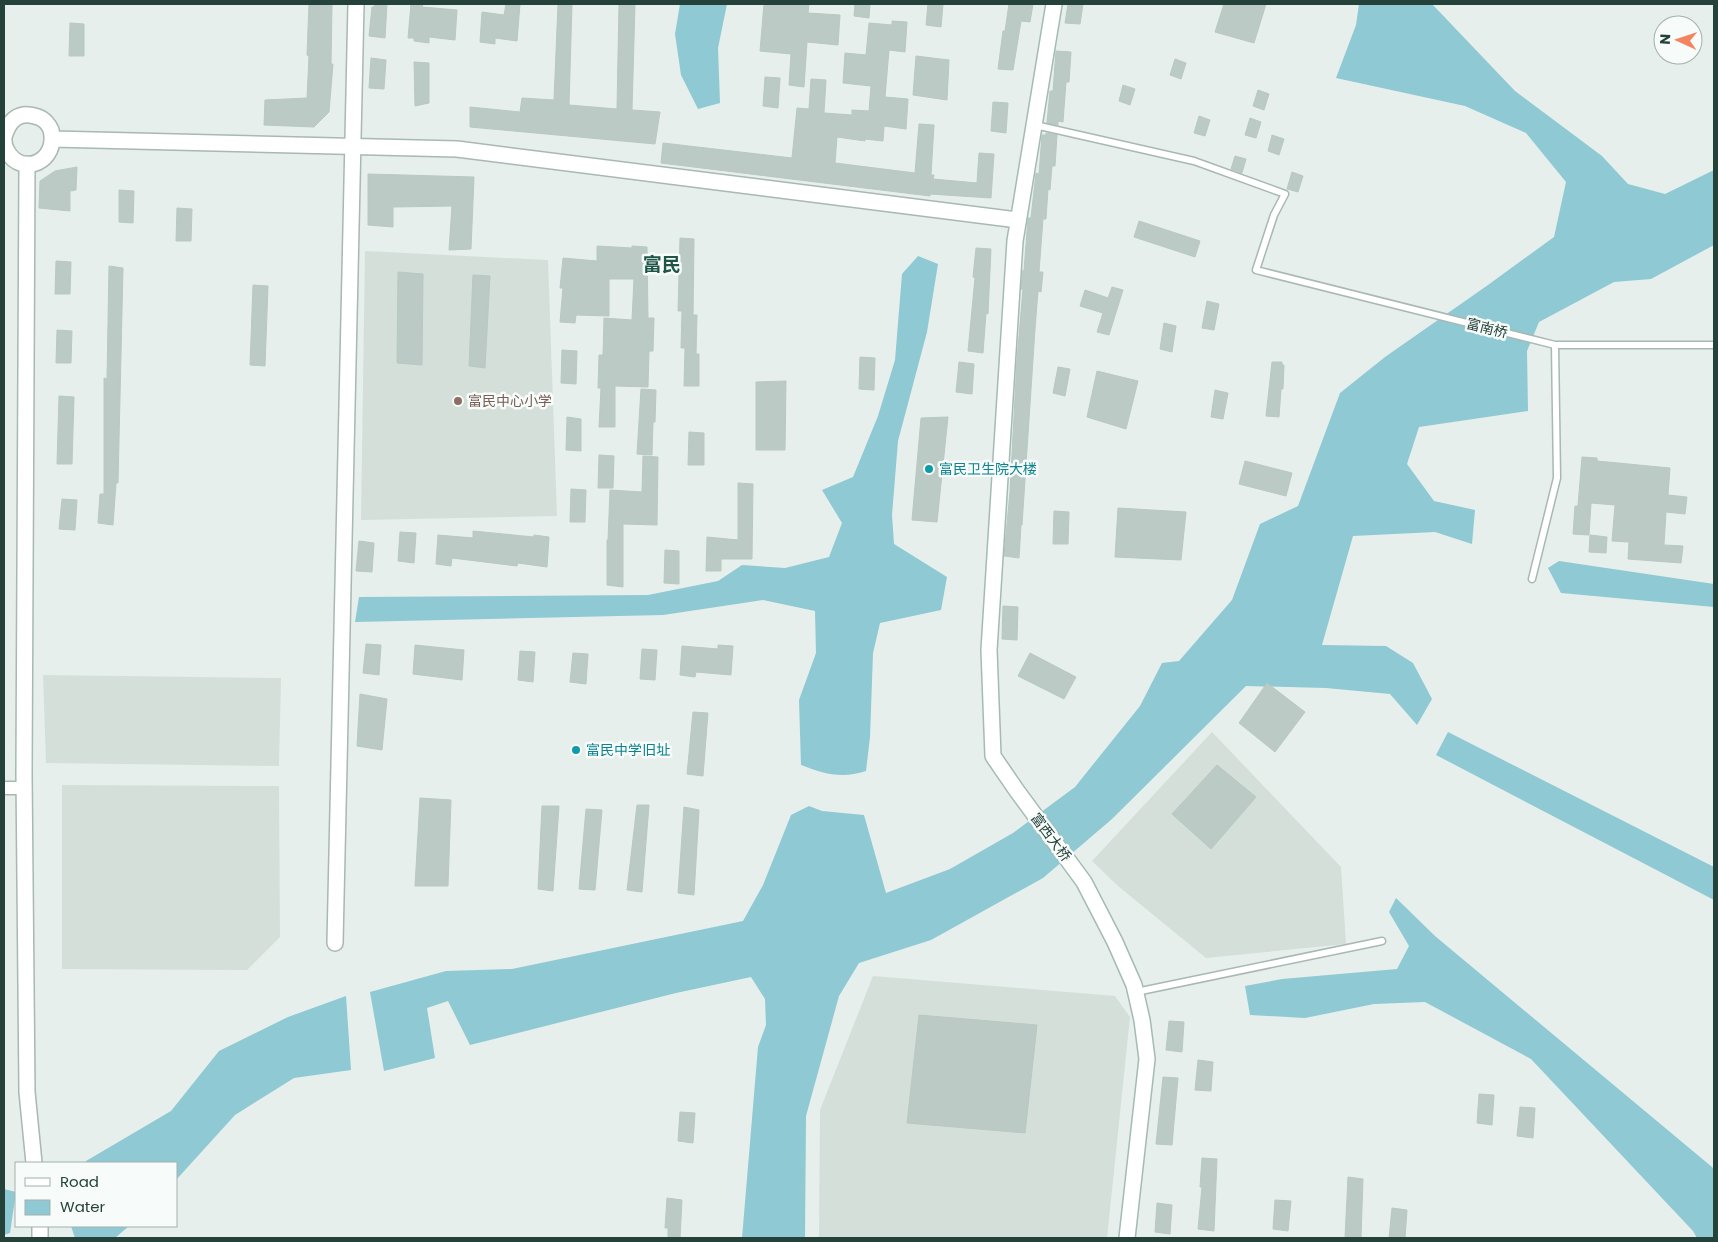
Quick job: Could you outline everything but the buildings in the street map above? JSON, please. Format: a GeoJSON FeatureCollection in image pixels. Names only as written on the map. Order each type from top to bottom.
{"type":"FeatureCollection","features":[{"type":"Feature","properties":{"kind":"street"},"geometry":{"type":"LineString","coordinates":[[335,943],[356,4]]}},
{"type":"Feature","properties":{"kind":"street","name":"富西大桥"},"geometry":{"type":"LineString","coordinates":[[1054,4],[1015,241],[989,650],[993,756],[1017,792],[1084,882],[1115,942],[1136,992],[1147,1059],[1127,1238]]}},
{"type":"Feature","properties":{"kind":"street"},"geometry":{"type":"LineString","coordinates":[[29,114],[41,117],[50,126],[53,139],[52,149],[46,158],[37,163],[27,164],[15,160],[6,151],[4,139],[7,126],[16,117],[29,114]]}},
{"type":"Feature","properties":{"kind":"street"},"geometry":{"type":"LineString","coordinates":[[53,139],[457,149],[1018,220]]}},
{"type":"Feature","properties":{"kind":"street"},"geometry":{"type":"LineString","coordinates":[[27,164],[24,788],[27,1092],[34,1162]]}},
{"type":"Feature","properties":{"kind":"street"},"geometry":{"type":"LineString","coordinates":[[4,788],[24,788]]}},
{"type":"Feature","properties":{"kind":"lane","name":"富南桥"},"geometry":{"type":"LineString","coordinates":[[1034,125],[1194,161],[1285,194],[1274,214],[1256,270],[1556,345],[1714,345]]}},
{"type":"Feature","properties":{"kind":"lane"},"geometry":{"type":"LineString","coordinates":[[1532,579],[1557,478],[1556,345]]}},
{"type":"Feature","properties":{"kind":"lane"},"geometry":{"type":"LineString","coordinates":[[1136,992],[1382,941]]}},
{"type":"Feature","properties":{"kind":"shaded area","name":"富民中心小学"},"geometry":{"type":"Polygon","coordinates":[[[365,251],[548,260],[557,516],[361,520],[365,251]]]}},
{"type":"Feature","properties":{"kind":"shaded area"},"geometry":{"type":"Polygon","coordinates":[[[43,675],[281,678],[279,766],[46,763],[43,675]]]}},
{"type":"Feature","properties":{"kind":"shaded area"},"geometry":{"type":"Polygon","coordinates":[[[1212,732],[1341,867],[1346,944],[1206,958],[1118,886],[1092,861],[1212,732]]]}},
{"type":"Feature","properties":{"kind":"shaded area"},"geometry":{"type":"Polygon","coordinates":[[[62,785],[279,786],[280,937],[247,970],[62,969],[62,785]]]}},
{"type":"Feature","properties":{"kind":"shaded area"},"geometry":{"type":"Polygon","coordinates":[[[873,976],[1115,996],[1130,1017],[1107,1238],[819,1238],[820,1110],[873,976]]]}},
{"type":"Feature","properties":{"kind":"water"},"geometry":{"type":"Polygon","coordinates":[[[680,4],[727,4],[718,48],[720,103],[698,109],[681,75],[675,34],[680,4]]]}},
{"type":"Feature","properties":{"kind":"water"},"geometry":{"type":"Polygon","coordinates":[[[1359,4],[1432,4],[1515,91],[1602,156],[1628,184],[1665,194],[1714,170],[1714,245],[1651,279],[1614,282],[1539,322],[1527,351],[1528,411],[1419,427],[1407,464],[1434,501],[1475,510],[1472,544],[1435,532],[1353,536],[1322,645],[1386,646],[1413,663],[1432,699],[1417,725],[1390,694],[1326,688],[1246,686],[1112,819],[1043,878],[931,940],[859,963],[839,996],[806,1116],[805,1238],[742,1238],[758,1047],[766,1025],[765,999],[751,977],[676,993],[470,1045],[448,1001],[427,1008],[435,1058],[384,1071],[370,992],[446,971],[512,969],[743,921],[763,885],[791,815],[809,806],[822,811],[864,815],[886,893],[950,869],[1013,833],[1075,787],[1140,706],[1162,663],[1179,661],[1232,600],[1260,524],[1298,506],[1340,393],[1385,357],[1554,237],[1566,182],[1526,133],[1465,106],[1336,78],[1356,25],[1359,4]]]}},
{"type":"Feature","properties":{"kind":"water"},"geometry":{"type":"Polygon","coordinates":[[[918,256],[938,264],[927,332],[898,441],[892,515],[894,544],[947,577],[941,610],[880,623],[873,653],[870,737],[866,771],[841,775],[817,771],[801,765],[799,700],[816,653],[815,611],[763,600],[663,615],[355,622],[359,597],[648,595],[718,581],[742,565],[785,568],[829,557],[842,523],[822,490],[853,477],[878,416],[895,360],[902,274],[918,256]]]}},
{"type":"Feature","properties":{"kind":"water"},"geometry":{"type":"Polygon","coordinates":[[[1559,561],[1714,584],[1714,607],[1561,593],[1548,568],[1559,561]]]}},
{"type":"Feature","properties":{"kind":"water"},"geometry":{"type":"Polygon","coordinates":[[[1448,732],[1714,867],[1714,900],[1436,755],[1448,732]]]}},
{"type":"Feature","properties":{"kind":"water"},"geometry":{"type":"Polygon","coordinates":[[[1396,898],[1435,936],[1712,1167],[1714,1170],[1714,1238],[1697,1238],[1693,1231],[1531,1059],[1425,1002],[1374,1004],[1305,1018],[1250,1015],[1245,986],[1282,979],[1397,969],[1409,946],[1389,912],[1396,898]]]}},
{"type":"Feature","properties":{"kind":"water"},"geometry":{"type":"Polygon","coordinates":[[[346,996],[351,1070],[294,1078],[235,1115],[178,1178],[178,1162],[86,1162],[171,1111],[219,1051],[288,1017],[346,996]]]}},
{"type":"Feature","properties":{"kind":"water"},"geometry":{"type":"Polygon","coordinates":[[[4,1189],[15,1192],[15,1199],[10,1233],[4,1235],[4,1189]]]}},
{"type":"Feature","properties":{"kind":"water"},"geometry":{"type":"Polygon","coordinates":[[[71,1227],[128,1227],[115,1238],[75,1238],[71,1227]]]}},
{"type":"Feature","properties":{"kind":"place","name":"富民中心小学"},"geometry":{"type":"Point","coordinates":[458,401]}},
{"type":"Feature","properties":{"kind":"place","name":"富民卫生院大楼"},"geometry":{"type":"Point","coordinates":[929,469]}},
{"type":"Feature","properties":{"kind":"place","name":"富民中学旧址"},"geometry":{"type":"Point","coordinates":[576,750]}},
{"type":"Feature","properties":{"kind":"district","name":"富民"},"geometry":{"type":"Point","coordinates":[662,264]}}]}
